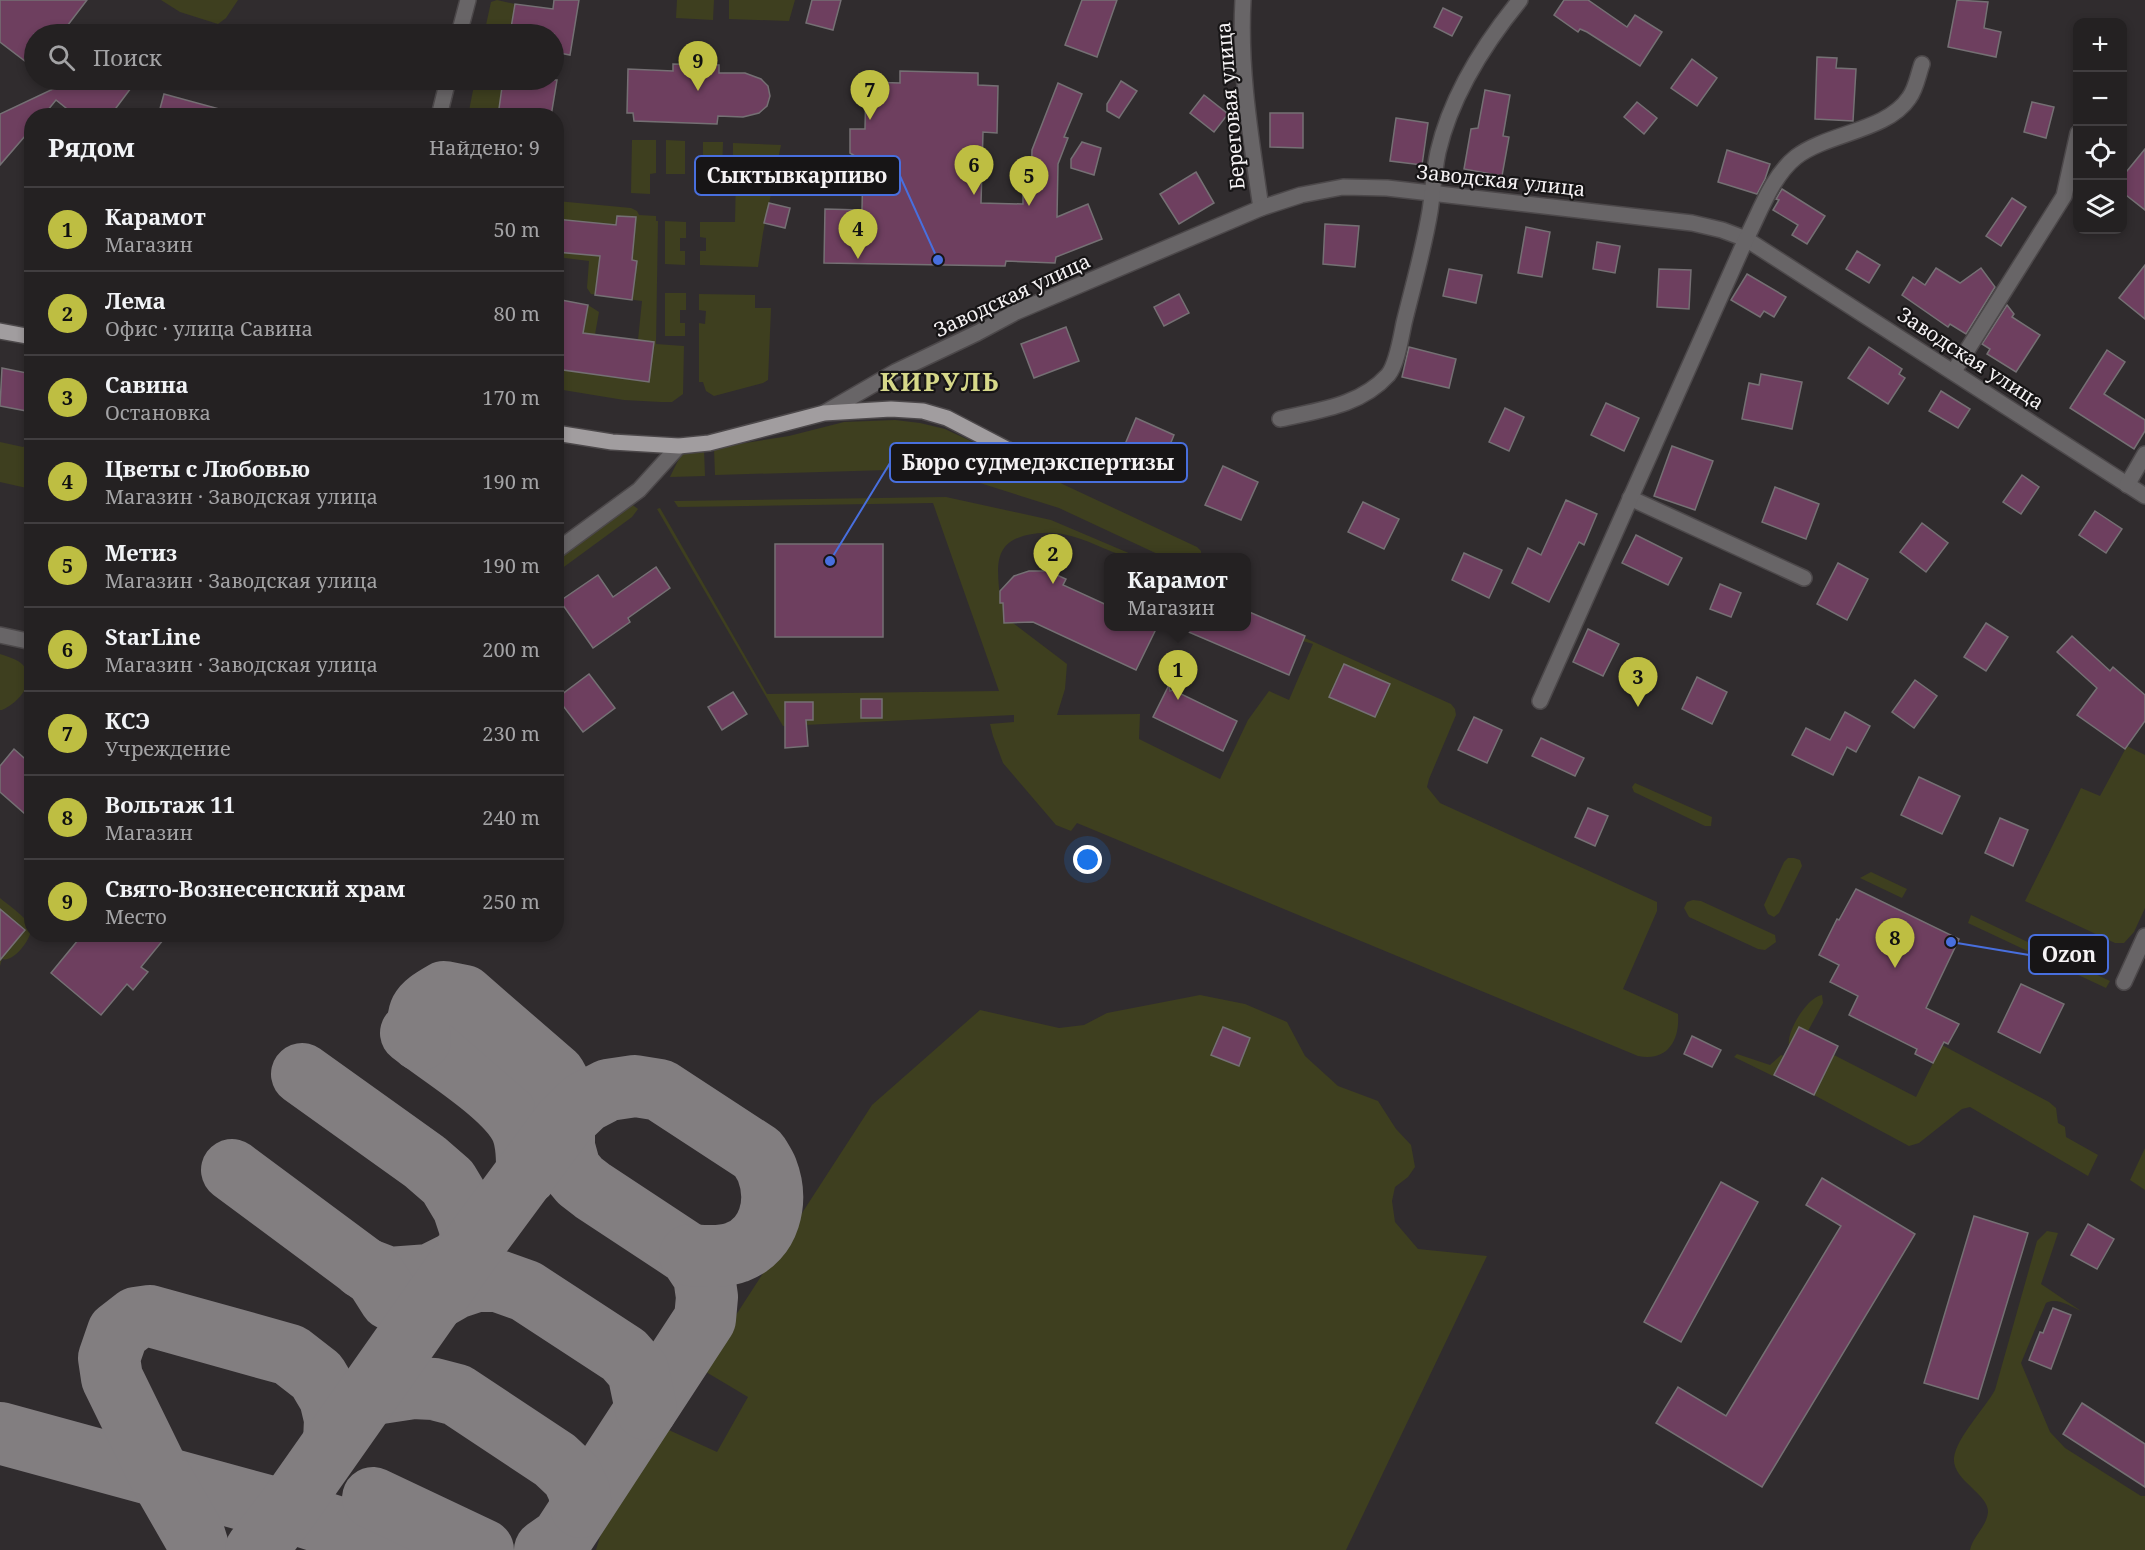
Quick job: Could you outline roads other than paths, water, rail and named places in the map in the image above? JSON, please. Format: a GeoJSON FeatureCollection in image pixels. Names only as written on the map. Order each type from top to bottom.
{"type":"FeatureCollection","features":[{"type":"Feature","properties":{"kind":"main road"},"geometry":{"type":"LineString","coordinates":[[0,331],[24,336]]}},
{"type":"Feature","properties":{"kind":"main road"},"geometry":{"type":"LineString","coordinates":[[564,434],[612,442],[679,446],[709,443],[824,413],[891,409],[923,411],[947,418],[1047,470]]}},
{"type":"Feature","properties":{"kind":"street"},"geometry":{"type":"LineString","coordinates":[[462,24],[468,0]]}},
{"type":"Feature","properties":{"kind":"street","name":"Береговая улица"},"geometry":{"type":"LineString","coordinates":[[1243,0],[1242,20],[1248,116],[1261,208]]}},
{"type":"Feature","properties":{"kind":"street"},"geometry":{"type":"LineString","coordinates":[[1280,419],[1343,405],[1374,389],[1390,372],[1398,349],[1430,212],[1438,152],[1464,83],[1499,25],[1520,0]]}},
{"type":"Feature","properties":{"kind":"street"},"geometry":{"type":"LineString","coordinates":[[1540,701],[1746,239],[1780,173],[1797,157],[1814,147],[1881,120],[1900,109],[1911,97],[1922,64]]}},
{"type":"Feature","properties":{"kind":"street"},"geometry":{"type":"LineString","coordinates":[[441,108],[446,90]]}},
{"type":"Feature","properties":{"kind":"street"},"geometry":{"type":"LineString","coordinates":[[1954,372],[2064,196],[2073,156]]}},
{"type":"Feature","properties":{"kind":"street","name":"Заводская улица"},"geometry":{"type":"LineString","coordinates":[[824,413],[895,372],[1016,312],[1261,208],[1301,195],[1343,187],[1387,188],[1692,223],[1722,230],[1746,239],[2145,496]]}},
{"type":"Feature","properties":{"kind":"street"},"geometry":{"type":"LineString","coordinates":[[564,545],[639,490],[679,446]]}},
{"type":"Feature","properties":{"kind":"street"},"geometry":{"type":"LineString","coordinates":[[2127,485],[2145,454]]}},
{"type":"Feature","properties":{"kind":"street"},"geometry":{"type":"LineString","coordinates":[[1630,498],[1804,578]]}},
{"type":"Feature","properties":{"kind":"street"},"geometry":{"type":"LineString","coordinates":[[0,635],[24,640]]}},
{"type":"Feature","properties":{"kind":"street"},"geometry":{"type":"LineString","coordinates":[[2124,982],[2145,936]]}},
{"type":"Feature","properties":{"kind":"place","name":"Свято-Вознесенский храм"},"geometry":{"type":"Point","coordinates":[698,91]}},
{"type":"Feature","properties":{"kind":"place","name":"КСЭ"},"geometry":{"type":"Point","coordinates":[870,120]}},
{"type":"Feature","properties":{"kind":"place","name":"StarLine"},"geometry":{"type":"Point","coordinates":[974,195]}},
{"type":"Feature","properties":{"kind":"place","name":"Метиз"},"geometry":{"type":"Point","coordinates":[1029,206]}},
{"type":"Feature","properties":{"kind":"place","name":"Цветы с Любовью"},"geometry":{"type":"Point","coordinates":[858,259]}},
{"type":"Feature","properties":{"kind":"place","name":"Сыктывкарпиво"},"geometry":{"type":"Point","coordinates":[938,260]}},
{"type":"Feature","properties":{"kind":"place","name":"Бюро судмедэкспертизы"},"geometry":{"type":"Point","coordinates":[830,561]}},
{"type":"Feature","properties":{"kind":"place","name":"Лема"},"geometry":{"type":"Point","coordinates":[1053,584]}},
{"type":"Feature","properties":{"kind":"place","name":"Карамот"},"geometry":{"type":"Point","coordinates":[1178,700]}},
{"type":"Feature","properties":{"kind":"place","name":"Савина"},"geometry":{"type":"Point","coordinates":[1638,707]}},
{"type":"Feature","properties":{"kind":"place","name":"Ozon"},"geometry":{"type":"Point","coordinates":[1951,942]}},
{"type":"Feature","properties":{"kind":"place","name":"Вольтаж 11"},"geometry":{"type":"Point","coordinates":[1895,968]}},
{"type":"Feature","properties":{"kind":"district","name":"КИРУЛЬ"},"geometry":{"type":"Point","coordinates":[940,381]}}]}
